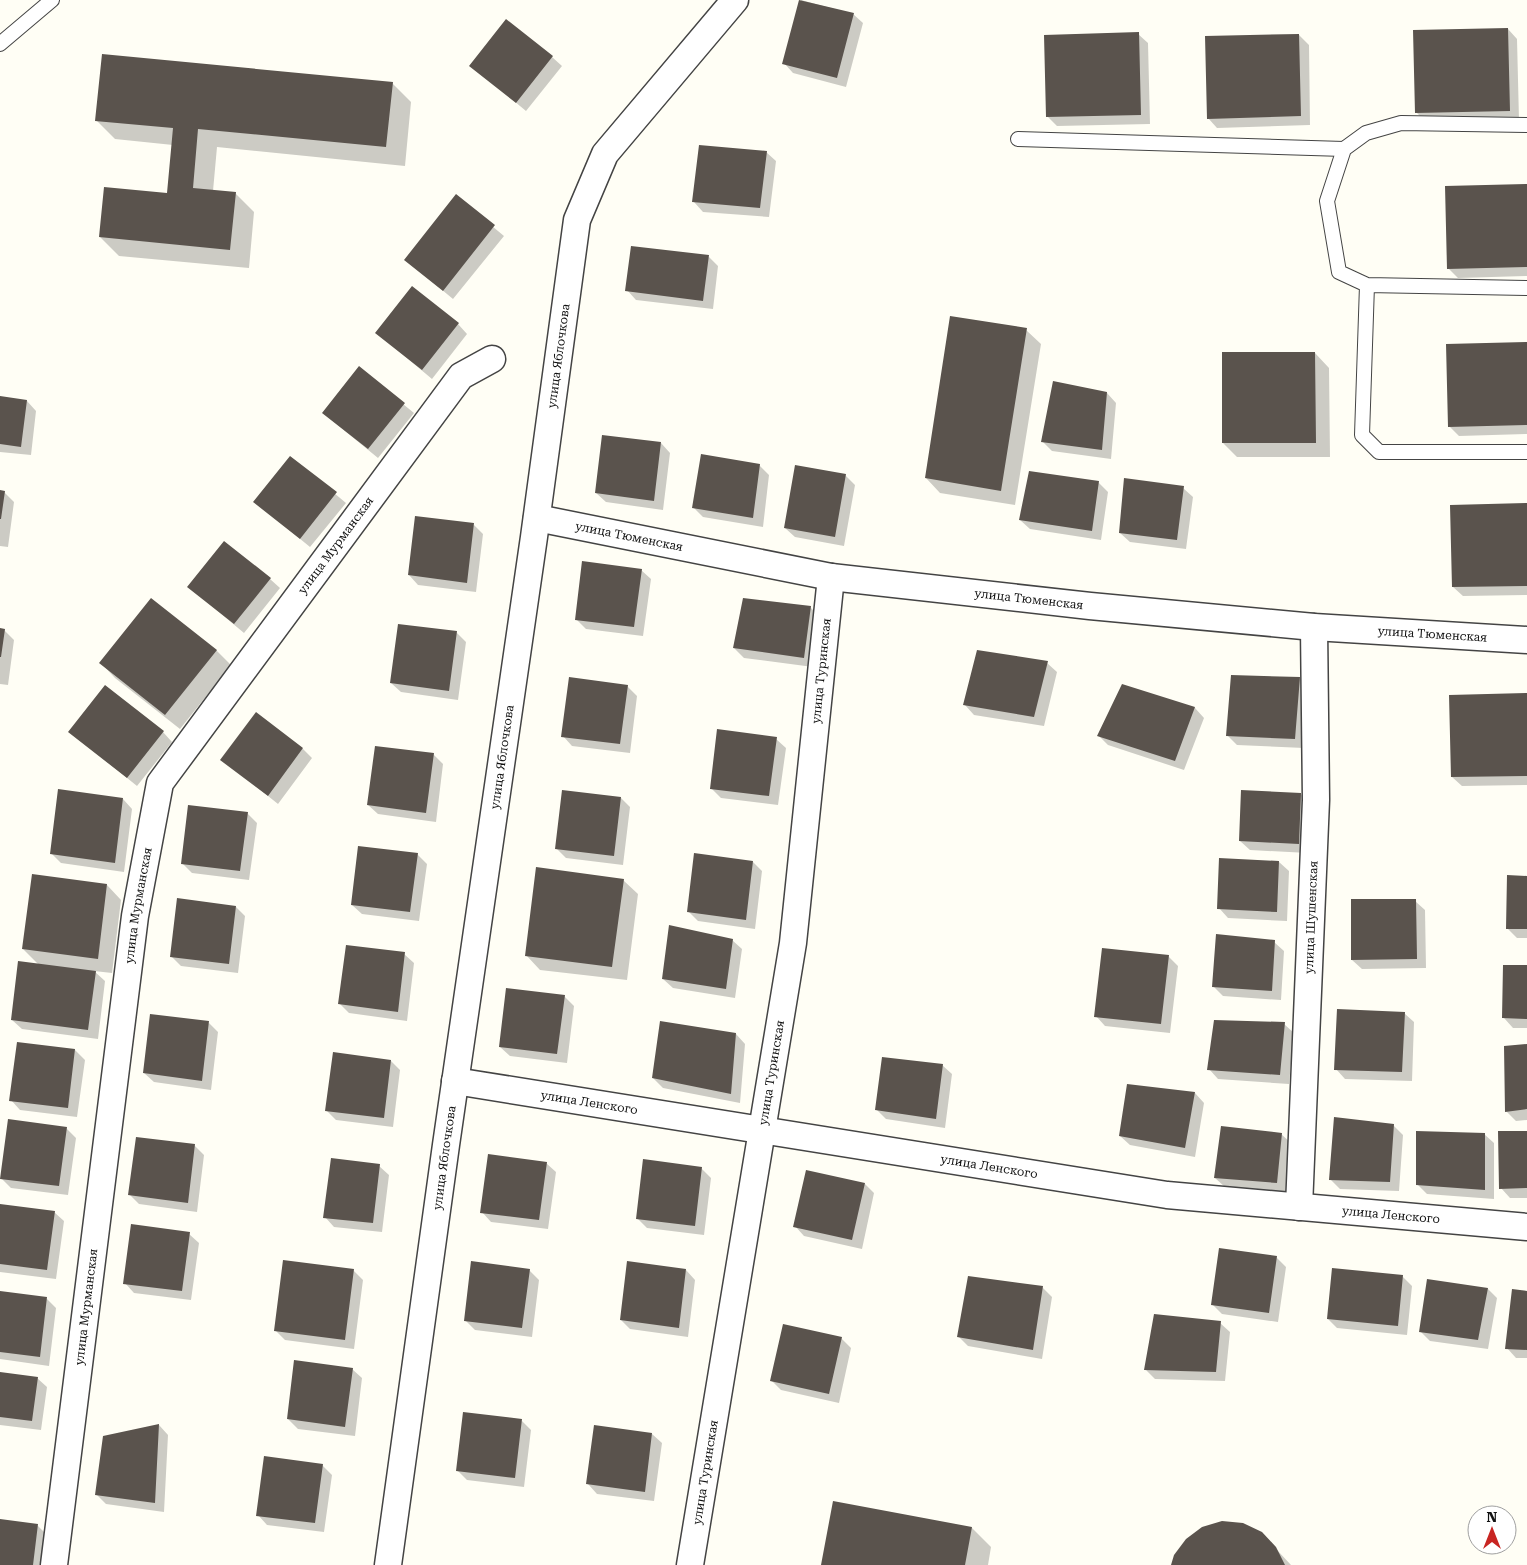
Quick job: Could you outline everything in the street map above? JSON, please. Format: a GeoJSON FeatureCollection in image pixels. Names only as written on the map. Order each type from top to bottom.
{"type":"FeatureCollection","features":[{"type":"Feature","properties":{"kind":"street","name":"улица Яблочкова"},"geometry":{"type":"LineString","coordinates":[[388,1565],[455,1081],[537,518],[577,220],[605,154],[735,0]]}},
{"type":"Feature","properties":{"kind":"street","name":"улица Мурманская"},"geometry":{"type":"LineString","coordinates":[[54,1565],[135,916],[160,783],[461,376],[492,359]]}},
{"type":"Feature","properties":{"kind":"street","name":"улица Тюменская"},"geometry":{"type":"LineString","coordinates":[[537,518],[831,577],[1090,606],[1314,627],[1527,640]]}},
{"type":"Feature","properties":{"kind":"street","name":"улица Туринская"},"geometry":{"type":"LineString","coordinates":[[690,1565],[793,943],[831,577]]}},
{"type":"Feature","properties":{"kind":"street","name":"улица Шушенская"},"geometry":{"type":"LineString","coordinates":[[1299,1207],[1316,800],[1314,627]]}},
{"type":"Feature","properties":{"kind":"street","name":"улица Ленского"},"geometry":{"type":"LineString","coordinates":[[455,1081],[1167,1195],[1527,1228]]}},
{"type":"Feature","properties":{"kind":"lane"},"geometry":{"type":"LineString","coordinates":[[0,44],[52,0]]}},
{"type":"Feature","properties":{"kind":"lane"},"geometry":{"type":"LineString","coordinates":[[1527,125],[1401,123],[1366,133],[1344,149],[1326,201],[1339,272],[1367,284],[1527,288]]}},
{"type":"Feature","properties":{"kind":"lane"},"geometry":{"type":"LineString","coordinates":[[1018,138],[1344,149]]}},
{"type":"Feature","properties":{"kind":"lane"},"geometry":{"type":"LineString","coordinates":[[1367,284],[1362,434],[1379,452],[1527,452]]}},
{"type":"Feature","properties":{"kind":"building"},"geometry":{"type":"Polygon","coordinates":[[[799,0],[854,13],[837,78],[782,64],[799,0]]]}},
{"type":"Feature","properties":{"kind":"building"},"geometry":{"type":"Polygon","coordinates":[[[506,19],[553,56],[516,103],[469,66],[506,19]]]}},
{"type":"Feature","properties":{"kind":"building"},"geometry":{"type":"Polygon","coordinates":[[[1508,28],[1510,111],[1415,113],[1413,30],[1508,28]]]}},
{"type":"Feature","properties":{"kind":"building"},"geometry":{"type":"Polygon","coordinates":[[[1139,32],[1141,115],[1046,117],[1044,35],[1139,32]]]}},
{"type":"Feature","properties":{"kind":"building"},"geometry":{"type":"Polygon","coordinates":[[[1299,34],[1301,116],[1207,119],[1205,36],[1299,34]]]}},
{"type":"Feature","properties":{"kind":"building"},"geometry":{"type":"Polygon","coordinates":[[[102,54],[393,82],[386,147],[198,129],[193,188],[236,192],[230,250],[99,237],[104,187],[167,193],[173,128],[95,121],[102,54]]]}},
{"type":"Feature","properties":{"kind":"building"},"geometry":{"type":"Polygon","coordinates":[[[699,145],[767,151],[760,208],[692,202],[699,145]]]}},
{"type":"Feature","properties":{"kind":"building"},"geometry":{"type":"Polygon","coordinates":[[[1527,184],[1527,267],[1447,269],[1445,186],[1527,184]]]}},
{"type":"Feature","properties":{"kind":"building"},"geometry":{"type":"Polygon","coordinates":[[[456,194],[495,225],[443,291],[404,260],[456,194]]]}},
{"type":"Feature","properties":{"kind":"building"},"geometry":{"type":"Polygon","coordinates":[[[631,246],[709,255],[703,301],[625,291],[631,246]]]}},
{"type":"Feature","properties":{"kind":"building"},"geometry":{"type":"Polygon","coordinates":[[[412,286],[459,323],[422,370],[375,333],[412,286]]]}},
{"type":"Feature","properties":{"kind":"building"},"geometry":{"type":"Polygon","coordinates":[[[950,316],[1027,328],[1001,491],[925,478],[950,316]]]}},
{"type":"Feature","properties":{"kind":"building"},"geometry":{"type":"Polygon","coordinates":[[[1527,342],[1527,425],[1448,427],[1446,344],[1527,342]]]}},
{"type":"Feature","properties":{"kind":"building"},"geometry":{"type":"Polygon","coordinates":[[[1222,352],[1315,352],[1316,443],[1222,443],[1222,352]]]}},
{"type":"Feature","properties":{"kind":"building"},"geometry":{"type":"Polygon","coordinates":[[[359,366],[405,403],[368,449],[322,413],[359,366]]]}},
{"type":"Feature","properties":{"kind":"building"},"geometry":{"type":"Polygon","coordinates":[[[1053,381],[1107,392],[1102,450],[1041,442],[1053,381]]]}},
{"type":"Feature","properties":{"kind":"building"},"geometry":{"type":"Polygon","coordinates":[[[0,396],[27,400],[21,447],[0,444],[0,396]]]}},
{"type":"Feature","properties":{"kind":"building"},"geometry":{"type":"Polygon","coordinates":[[[602,435],[661,442],[654,501],[595,493],[602,435]]]}},
{"type":"Feature","properties":{"kind":"building"},"geometry":{"type":"Polygon","coordinates":[[[701,454],[760,464],[753,518],[692,508],[701,454]]]}},
{"type":"Feature","properties":{"kind":"building"},"geometry":{"type":"Polygon","coordinates":[[[290,456],[337,492],[300,539],[253,502],[290,456]]]}},
{"type":"Feature","properties":{"kind":"building"},"geometry":{"type":"Polygon","coordinates":[[[795,465],[846,474],[835,537],[784,528],[795,465]]]}},
{"type":"Feature","properties":{"kind":"building"},"geometry":{"type":"Polygon","coordinates":[[[1029,471],[1099,481],[1092,531],[1019,520],[1029,471]]]}},
{"type":"Feature","properties":{"kind":"building"},"geometry":{"type":"Polygon","coordinates":[[[1124,478],[1184,486],[1177,540],[1119,533],[1124,478]]]}},
{"type":"Feature","properties":{"kind":"building"},"geometry":{"type":"Polygon","coordinates":[[[0,490],[5,491],[1,519],[0,519],[0,490]]]}},
{"type":"Feature","properties":{"kind":"building"},"geometry":{"type":"Polygon","coordinates":[[[1527,503],[1527,586],[1452,587],[1450,505],[1527,503]]]}},
{"type":"Feature","properties":{"kind":"building"},"geometry":{"type":"Polygon","coordinates":[[[415,516],[474,523],[467,583],[408,575],[415,516]]]}},
{"type":"Feature","properties":{"kind":"building"},"geometry":{"type":"Polygon","coordinates":[[[224,541],[271,578],[234,624],[187,587],[224,541]]]}},
{"type":"Feature","properties":{"kind":"building"},"geometry":{"type":"Polygon","coordinates":[[[582,561],[642,569],[634,627],[575,620],[582,561]]]}},
{"type":"Feature","properties":{"kind":"building"},"geometry":{"type":"Polygon","coordinates":[[[151,598],[217,650],[165,715],[99,663],[151,598]]]}},
{"type":"Feature","properties":{"kind":"building"},"geometry":{"type":"Polygon","coordinates":[[[743,598],[811,606],[804,658],[733,648],[743,598]]]}},
{"type":"Feature","properties":{"kind":"building"},"geometry":{"type":"Polygon","coordinates":[[[398,624],[457,631],[449,691],[390,683],[398,624]]]}},
{"type":"Feature","properties":{"kind":"building"},"geometry":{"type":"Polygon","coordinates":[[[0,628],[5,629],[1,657],[0,657],[0,628]]]}},
{"type":"Feature","properties":{"kind":"building"},"geometry":{"type":"Polygon","coordinates":[[[977,650],[1048,661],[1034,717],[963,705],[977,650]]]}},
{"type":"Feature","properties":{"kind":"building"},"geometry":{"type":"Polygon","coordinates":[[[1231,675],[1300,677],[1295,739],[1226,736],[1231,675]]]}},
{"type":"Feature","properties":{"kind":"building"},"geometry":{"type":"Polygon","coordinates":[[[569,677],[628,685],[620,744],[561,737],[569,677]]]}},
{"type":"Feature","properties":{"kind":"building"},"geometry":{"type":"Polygon","coordinates":[[[1122,684],[1195,707],[1175,761],[1097,736],[1122,684]]]}},
{"type":"Feature","properties":{"kind":"building"},"geometry":{"type":"Polygon","coordinates":[[[105,685],[164,731],[127,778],[68,732],[105,685]]]}},
{"type":"Feature","properties":{"kind":"building"},"geometry":{"type":"Polygon","coordinates":[[[1527,693],[1527,776],[1451,777],[1449,695],[1527,693]]]}},
{"type":"Feature","properties":{"kind":"building"},"geometry":{"type":"Polygon","coordinates":[[[256,712],[303,748],[268,796],[220,760],[256,712]]]}},
{"type":"Feature","properties":{"kind":"building"},"geometry":{"type":"Polygon","coordinates":[[[717,729],[777,737],[769,796],[710,789],[717,729]]]}},
{"type":"Feature","properties":{"kind":"building"},"geometry":{"type":"Polygon","coordinates":[[[375,746],[434,753],[426,813],[367,805],[375,746]]]}},
{"type":"Feature","properties":{"kind":"building"},"geometry":{"type":"Polygon","coordinates":[[[58,789],[123,798],[115,863],[50,854],[58,789]]]}},
{"type":"Feature","properties":{"kind":"building"},"geometry":{"type":"Polygon","coordinates":[[[562,790],[621,797],[614,856],[555,849],[562,790]]]}},
{"type":"Feature","properties":{"kind":"building"},"geometry":{"type":"Polygon","coordinates":[[[1241,790],[1301,793],[1299,844],[1239,841],[1241,790]]]}},
{"type":"Feature","properties":{"kind":"building"},"geometry":{"type":"Polygon","coordinates":[[[188,805],[248,812],[240,871],[181,864],[188,805]]]}},
{"type":"Feature","properties":{"kind":"building"},"geometry":{"type":"Polygon","coordinates":[[[358,846],[418,853],[410,912],[351,905],[358,846]]]}},
{"type":"Feature","properties":{"kind":"building"},"geometry":{"type":"Polygon","coordinates":[[[694,853],[753,861],[746,920],[687,912],[694,853]]]}},
{"type":"Feature","properties":{"kind":"building"},"geometry":{"type":"Polygon","coordinates":[[[1219,858],[1279,861],[1277,912],[1217,909],[1219,858]]]}},
{"type":"Feature","properties":{"kind":"building"},"geometry":{"type":"Polygon","coordinates":[[[536,867],[624,879],[612,967],[525,956],[536,867]]]}},
{"type":"Feature","properties":{"kind":"building"},"geometry":{"type":"Polygon","coordinates":[[[32,874],[107,884],[98,959],[22,949],[32,874]]]}},
{"type":"Feature","properties":{"kind":"building"},"geometry":{"type":"Polygon","coordinates":[[[1507,875],[1527,876],[1527,929],[1506,929],[1507,875]]]}},
{"type":"Feature","properties":{"kind":"building"},"geometry":{"type":"Polygon","coordinates":[[[177,898],[236,906],[229,964],[170,957],[177,898]]]}},
{"type":"Feature","properties":{"kind":"building"},"geometry":{"type":"Polygon","coordinates":[[[1351,899],[1416,899],[1417,959],[1351,960],[1351,899]]]}},
{"type":"Feature","properties":{"kind":"building"},"geometry":{"type":"Polygon","coordinates":[[[669,925],[733,939],[726,989],[662,979],[669,925]]]}},
{"type":"Feature","properties":{"kind":"building"},"geometry":{"type":"Polygon","coordinates":[[[1216,934],[1275,940],[1272,991],[1212,987],[1216,934]]]}},
{"type":"Feature","properties":{"kind":"building"},"geometry":{"type":"Polygon","coordinates":[[[346,945],[405,952],[398,1012],[338,1004],[346,945]]]}},
{"type":"Feature","properties":{"kind":"building"},"geometry":{"type":"Polygon","coordinates":[[[1102,948],[1169,955],[1161,1024],[1094,1017],[1102,948]]]}},
{"type":"Feature","properties":{"kind":"building"},"geometry":{"type":"Polygon","coordinates":[[[18,961],[96,971],[88,1030],[11,1020],[18,961]]]}},
{"type":"Feature","properties":{"kind":"building"},"geometry":{"type":"Polygon","coordinates":[[[1503,965],[1527,965],[1527,1019],[1502,1018],[1503,965]]]}},
{"type":"Feature","properties":{"kind":"building"},"geometry":{"type":"Polygon","coordinates":[[[506,988],[565,995],[557,1054],[499,1047],[506,988]]]}},
{"type":"Feature","properties":{"kind":"building"},"geometry":{"type":"Polygon","coordinates":[[[1337,1009],[1405,1012],[1402,1072],[1334,1070],[1337,1009]]]}},
{"type":"Feature","properties":{"kind":"building"},"geometry":{"type":"Polygon","coordinates":[[[150,1014],[209,1021],[202,1081],[143,1073],[150,1014]]]}},
{"type":"Feature","properties":{"kind":"building"},"geometry":{"type":"Polygon","coordinates":[[[1214,1020],[1285,1022],[1280,1075],[1207,1070],[1214,1020]]]}},
{"type":"Feature","properties":{"kind":"building"},"geometry":{"type":"Polygon","coordinates":[[[660,1021],[736,1033],[731,1094],[652,1078],[660,1021]]]}},
{"type":"Feature","properties":{"kind":"building"},"geometry":{"type":"Polygon","coordinates":[[[17,1042],[75,1049],[68,1108],[9,1101],[17,1042]]]}},
{"type":"Feature","properties":{"kind":"building"},"geometry":{"type":"Polygon","coordinates":[[[1527,1044],[1527,1109],[1505,1112],[1504,1046],[1527,1044]]]}},
{"type":"Feature","properties":{"kind":"building"},"geometry":{"type":"Polygon","coordinates":[[[333,1052],[391,1060],[384,1118],[325,1111],[333,1052]]]}},
{"type":"Feature","properties":{"kind":"building"},"geometry":{"type":"Polygon","coordinates":[[[882,1057],[943,1064],[936,1119],[875,1110],[882,1057]]]}},
{"type":"Feature","properties":{"kind":"building"},"geometry":{"type":"Polygon","coordinates":[[[1127,1084],[1195,1092],[1185,1148],[1119,1136],[1127,1084]]]}},
{"type":"Feature","properties":{"kind":"building"},"geometry":{"type":"Polygon","coordinates":[[[1334,1117],[1394,1124],[1390,1182],[1329,1180],[1334,1117]]]}},
{"type":"Feature","properties":{"kind":"building"},"geometry":{"type":"Polygon","coordinates":[[[8,1119],[67,1127],[59,1186],[0,1179],[8,1119]]]}},
{"type":"Feature","properties":{"kind":"building"},"geometry":{"type":"Polygon","coordinates":[[[1221,1126],[1282,1133],[1277,1183],[1214,1178],[1221,1126]]]}},
{"type":"Feature","properties":{"kind":"building"},"geometry":{"type":"Polygon","coordinates":[[[1416,1131],[1485,1133],[1485,1190],[1416,1185],[1416,1131]]]}},
{"type":"Feature","properties":{"kind":"building"},"geometry":{"type":"Polygon","coordinates":[[[1498,1131],[1527,1131],[1527,1188],[1499,1189],[1498,1131]]]}},
{"type":"Feature","properties":{"kind":"building"},"geometry":{"type":"Polygon","coordinates":[[[136,1137],[195,1144],[188,1203],[128,1195],[136,1137]]]}},
{"type":"Feature","properties":{"kind":"building"},"geometry":{"type":"Polygon","coordinates":[[[488,1154],[547,1162],[539,1220],[480,1213],[488,1154]]]}},
{"type":"Feature","properties":{"kind":"building"},"geometry":{"type":"Polygon","coordinates":[[[331,1158],[380,1164],[373,1223],[323,1218],[331,1158]]]}},
{"type":"Feature","properties":{"kind":"building"},"geometry":{"type":"Polygon","coordinates":[[[643,1159],[702,1167],[695,1226],[636,1219],[643,1159]]]}},
{"type":"Feature","properties":{"kind":"building"},"geometry":{"type":"Polygon","coordinates":[[[806,1170],[865,1183],[852,1240],[793,1227],[806,1170]]]}},
{"type":"Feature","properties":{"kind":"building"},"geometry":{"type":"Polygon","coordinates":[[[0,1204],[55,1211],[47,1270],[0,1264],[0,1204]]]}},
{"type":"Feature","properties":{"kind":"building"},"geometry":{"type":"Polygon","coordinates":[[[131,1224],[190,1232],[182,1291],[123,1284],[131,1224]]]}},
{"type":"Feature","properties":{"kind":"building"},"geometry":{"type":"Polygon","coordinates":[[[1219,1248],[1277,1256],[1269,1313],[1211,1305],[1219,1248]]]}},
{"type":"Feature","properties":{"kind":"building"},"geometry":{"type":"Polygon","coordinates":[[[283,1260],[354,1269],[345,1340],[274,1331],[283,1260]]]}},
{"type":"Feature","properties":{"kind":"building"},"geometry":{"type":"Polygon","coordinates":[[[471,1261],[530,1269],[522,1328],[464,1321],[471,1261]]]}},
{"type":"Feature","properties":{"kind":"building"},"geometry":{"type":"Polygon","coordinates":[[[627,1261],[686,1269],[679,1328],[620,1320],[627,1261]]]}},
{"type":"Feature","properties":{"kind":"building"},"geometry":{"type":"Polygon","coordinates":[[[1332,1268],[1403,1275],[1398,1326],[1327,1319],[1332,1268]]]}},
{"type":"Feature","properties":{"kind":"building"},"geometry":{"type":"Polygon","coordinates":[[[968,1276],[1043,1286],[1033,1350],[957,1337],[968,1276]]]}},
{"type":"Feature","properties":{"kind":"building"},"geometry":{"type":"Polygon","coordinates":[[[1427,1279],[1488,1288],[1478,1340],[1419,1332],[1427,1279]]]}},
{"type":"Feature","properties":{"kind":"building"},"geometry":{"type":"Polygon","coordinates":[[[1512,1289],[1527,1291],[1527,1350],[1505,1349],[1512,1289]]]}},
{"type":"Feature","properties":{"kind":"building"},"geometry":{"type":"Polygon","coordinates":[[[0,1291],[47,1297],[40,1357],[0,1352],[0,1291]]]}},
{"type":"Feature","properties":{"kind":"building"},"geometry":{"type":"Polygon","coordinates":[[[1154,1314],[1221,1321],[1216,1372],[1144,1370],[1154,1314]]]}},
{"type":"Feature","properties":{"kind":"building"},"geometry":{"type":"Polygon","coordinates":[[[783,1324],[842,1337],[829,1394],[770,1381],[783,1324]]]}},
{"type":"Feature","properties":{"kind":"building"},"geometry":{"type":"Polygon","coordinates":[[[294,1360],[353,1368],[345,1427],[287,1419],[294,1360]]]}},
{"type":"Feature","properties":{"kind":"building"},"geometry":{"type":"Polygon","coordinates":[[[0,1372],[38,1377],[32,1421],[0,1417],[0,1372]]]}},
{"type":"Feature","properties":{"kind":"building"},"geometry":{"type":"Polygon","coordinates":[[[463,1412],[522,1419],[515,1478],[456,1471],[463,1412]]]}},
{"type":"Feature","properties":{"kind":"building"},"geometry":{"type":"Polygon","coordinates":[[[159,1424],[155,1503],[95,1495],[103,1436],[159,1424]]]}},
{"type":"Feature","properties":{"kind":"building"},"geometry":{"type":"Polygon","coordinates":[[[594,1425],[652,1433],[645,1492],[586,1484],[594,1425]]]}},
{"type":"Feature","properties":{"kind":"building"},"geometry":{"type":"Polygon","coordinates":[[[264,1456],[323,1464],[315,1523],[256,1516],[264,1456]]]}},
{"type":"Feature","properties":{"kind":"building"},"geometry":{"type":"Polygon","coordinates":[[[833,1501],[972,1527],[965,1565],[821,1565],[833,1501]]]}},
{"type":"Feature","properties":{"kind":"building"},"geometry":{"type":"Polygon","coordinates":[[[0,1519],[38,1524],[33,1565],[0,1565],[0,1519]]]}},
{"type":"Feature","properties":{"kind":"building"},"geometry":{"type":"Polygon","coordinates":[[[1222,1521],[1243,1523],[1262,1532],[1276,1547],[1285,1565],[1171,1565],[1174,1555],[1186,1539],[1202,1527],[1222,1521]]]}}]}
